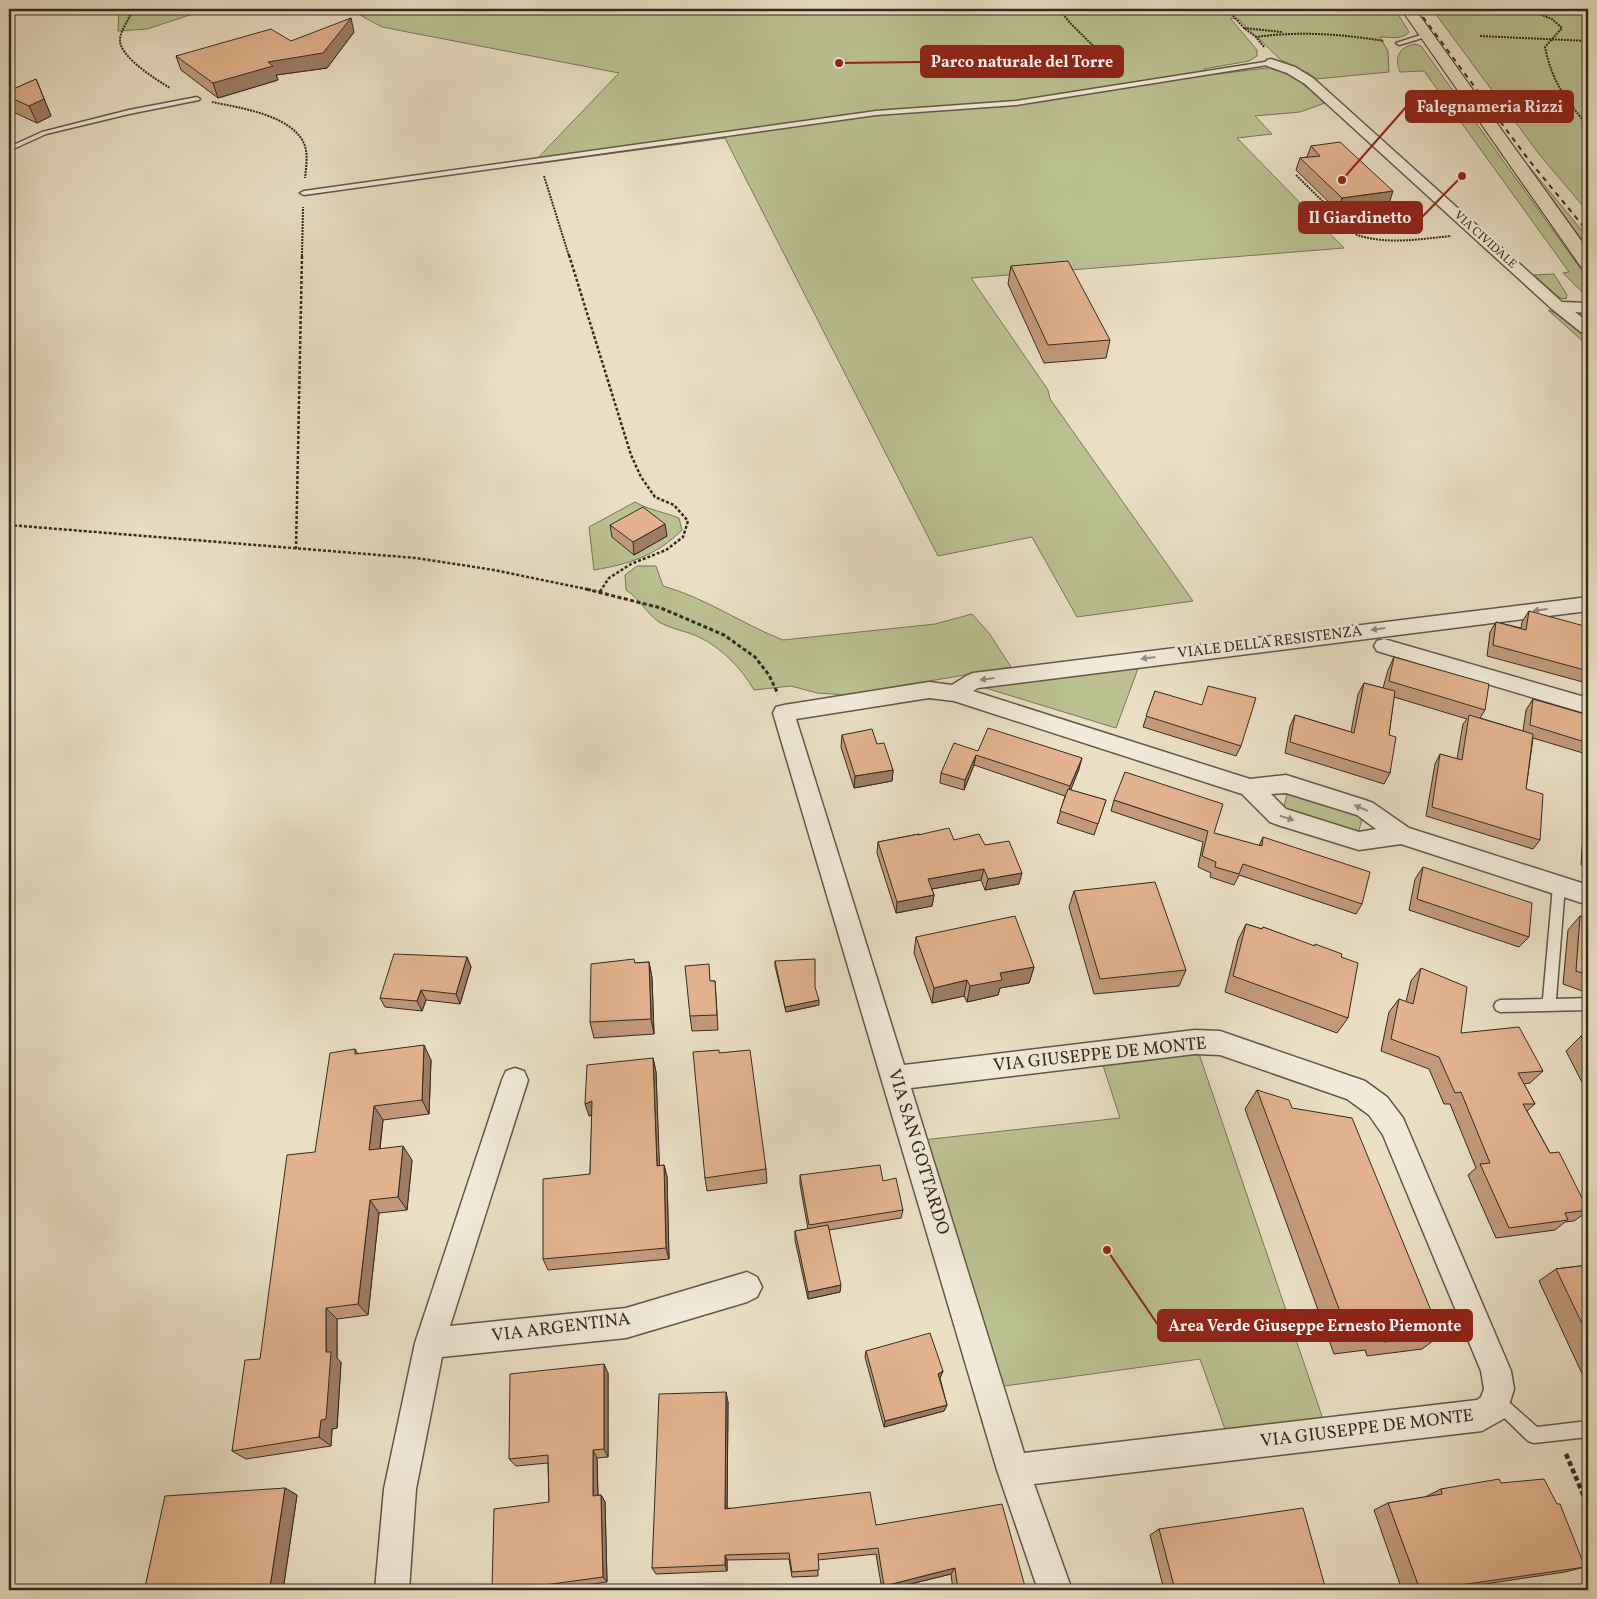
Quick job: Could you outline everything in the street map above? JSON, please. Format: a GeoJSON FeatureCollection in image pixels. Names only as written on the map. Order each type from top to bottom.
{"type":"FeatureCollection","features":[{"type":"Feature","properties":{"kind":"main road"},"geometry":{"type":"LineString","coordinates":[[1408,9],[1588,264]]}},
{"type":"Feature","properties":{"kind":"street","name":"VIA CIVIDALE"},"geometry":{"type":"LineString","coordinates":[[1271,63],[1291,70],[1310,81],[1479,234],[1551,306],[1588,330]]}},
{"type":"Feature","properties":{"kind":"street"},"geometry":{"type":"LineString","coordinates":[[1551,306],[1588,308]]}},
{"type":"Feature","properties":{"kind":"street","name":"VIALE DELLA RESISTENZA"},"geometry":{"type":"LineString","coordinates":[[955,693],[973,681],[1348,632],[1588,604]]}},
{"type":"Feature","properties":{"kind":"street","name":"VIALE DELLA RESISTENZA"},"geometry":{"type":"LineString","coordinates":[[1384,646],[1588,706]]}},
{"type":"Feature","properties":{"kind":"street"},"geometry":{"type":"LineString","coordinates":[[780,701],[929,690],[955,693],[1250,788],[1286,784],[1365,809],[1402,835],[1588,895]]}},
{"type":"Feature","properties":{"kind":"street","name":"VIA SAN GOTTARDO"},"geometry":{"type":"LineString","coordinates":[[780,701],[1014,1470],[1055,1590]]}},
{"type":"Feature","properties":{"kind":"street"},"geometry":{"type":"LineString","coordinates":[[1250,788],[1278,816],[1358,841],[1402,835]]}},
{"type":"Feature","properties":{"kind":"street","name":"VIA GIUSEPPE DE MONTE"},"geometry":{"type":"LineString","coordinates":[[896,1078],[1195,1042],[1220,1043],[1356,1090],[1378,1106],[1393,1127],[1496,1371],[1499,1388],[1494,1407],[1482,1415],[1014,1470]]}},
{"type":"Feature","properties":{"kind":"street"},"geometry":{"type":"LineString","coordinates":[[392,1590],[400,1489],[430,1343],[515,1080]]}},
{"type":"Feature","properties":{"kind":"street","name":"VIA ARGENTINA"},"geometry":{"type":"LineString","coordinates":[[430,1343],[626,1323],[747,1287]]}},
{"type":"Feature","properties":{"kind":"lane"},"geometry":{"type":"LineString","coordinates":[[1398,44],[1427,35]]}},
{"type":"Feature","properties":{"kind":"lane"},"geometry":{"type":"LineString","coordinates":[[304,193],[876,112],[1016,102],[1271,63]]}},
{"type":"Feature","properties":{"kind":"lane"},"geometry":{"type":"LineString","coordinates":[[9,149],[44,133],[129,112],[197,99]]}},
{"type":"Feature","properties":{"kind":"lane"},"geometry":{"type":"LineString","coordinates":[[1549,1005],[1559,886]]}},
{"type":"Feature","properties":{"kind":"lane"},"geometry":{"type":"LineString","coordinates":[[1500,1006],[1588,1004]]}},
{"type":"Feature","properties":{"kind":"lane"},"geometry":{"type":"LineString","coordinates":[[1496,1400],[1534,1435],[1588,1428]]}},
{"type":"Feature","properties":{"kind":"path"},"geometry":{"type":"LineString","coordinates":[[132,9],[132,14],[119,39],[120,47],[127,56],[176,92],[197,99],[256,112],[281,122],[296,132],[305,146],[296,548]]}},
{"type":"Feature","properties":{"kind":"path"},"geometry":{"type":"LineString","coordinates":[[1059,9],[1071,24],[1136,84]]}},
{"type":"Feature","properties":{"kind":"path"},"geometry":{"type":"LineString","coordinates":[[1227,9],[1264,46],[1267,58],[1271,63]]}},
{"type":"Feature","properties":{"kind":"path"},"geometry":{"type":"LineString","coordinates":[[1526,9],[1552,19],[1562,28],[1560,32],[1550,39],[1545,47],[1548,62],[1564,98],[1588,126]]}},
{"type":"Feature","properties":{"kind":"path"},"geometry":{"type":"LineString","coordinates":[[1244,28],[1325,33],[1398,44]]}},
{"type":"Feature","properties":{"kind":"path"},"geometry":{"type":"LineString","coordinates":[[1256,38],[1287,32]]}},
{"type":"Feature","properties":{"kind":"path"},"geometry":{"type":"LineString","coordinates":[[1480,36],[1588,41]]}},
{"type":"Feature","properties":{"kind":"path"},"geometry":{"type":"LineString","coordinates":[[540,161],[631,455],[641,477],[655,497],[674,505],[688,521],[683,537],[666,550],[631,564],[608,578],[599,593]]}},
{"type":"Feature","properties":{"kind":"path"},"geometry":{"type":"LineString","coordinates":[[1296,175],[1357,235],[1364,238],[1378,241],[1479,234]]}},
{"type":"Feature","properties":{"kind":"path"},"geometry":{"type":"LineString","coordinates":[[9,525],[426,560],[494,570],[599,593],[661,608],[724,635],[755,657],[780,701]]}},
{"type":"Feature","properties":{"kind":"path"},"geometry":{"type":"LineString","coordinates":[[1534,1435],[1540,1439],[1546,1438],[1563,1449],[1588,1506]]}},
{"type":"Feature","properties":{"kind":"green space"},"geometry":{"type":"Polygon","coordinates":[[[119,9],[208,9],[147,29],[118,31],[119,9]]]}},
{"type":"Feature","properties":{"kind":"green space"},"geometry":{"type":"Polygon","coordinates":[[[349,9],[1395,9],[1409,32],[1400,37],[1380,37],[1388,51],[1389,72],[1316,79],[1281,60],[1238,19],[1230,18],[1257,50],[1257,56],[1249,61],[1204,69],[1209,75],[1275,67],[1290,73],[1325,103],[1300,112],[1255,116],[1272,134],[1237,138],[1344,248],[971,278],[1048,390],[1050,399],[1193,601],[1077,617],[1032,537],[938,556],[725,138],[535,164],[534,162],[619,73],[382,27],[349,9]]]}},
{"type":"Feature","properties":{"kind":"green space"},"geometry":{"type":"Polygon","coordinates":[[[1432,9],[1588,9],[1588,212],[1539,154],[1432,9]]]}},
{"type":"Feature","properties":{"kind":"green space"},"geometry":{"type":"Polygon","coordinates":[[[1415,44],[1421,46],[1588,279],[1588,298],[1563,273],[1569,272],[1424,71],[1400,72],[1398,67],[1399,54],[1405,48],[1415,44]]]}},
{"type":"Feature","properties":{"kind":"green space"},"geometry":{"type":"Polygon","coordinates":[[[1522,158],[1588,238],[1588,248],[1522,158]]]}},
{"type":"Feature","properties":{"kind":"green space"},"geometry":{"type":"Polygon","coordinates":[[[1554,274],[1567,295],[1566,299],[1560,298],[1534,275],[1554,274]]]}},
{"type":"Feature","properties":{"kind":"green space"},"geometry":{"type":"Polygon","coordinates":[[[1548,310],[1558,314],[1588,338],[1588,346],[1548,310]]]}},
{"type":"Feature","properties":{"kind":"green space"},"geometry":{"type":"Polygon","coordinates":[[[635,502],[679,518],[682,530],[662,546],[641,558],[594,570],[589,527],[635,502]]]}},
{"type":"Feature","properties":{"kind":"green space"},"geometry":{"type":"Polygon","coordinates":[[[637,566],[656,566],[663,586],[694,597],[783,640],[935,624],[972,614],[989,633],[1011,667],[848,695],[817,693],[791,686],[754,690],[744,674],[716,647],[699,637],[659,622],[626,590],[625,575],[637,566]]]}},
{"type":"Feature","properties":{"kind":"green space"},"geometry":{"type":"Polygon","coordinates":[[[1139,666],[1116,728],[979,686],[1139,666]]]}},
{"type":"Feature","properties":{"kind":"green space"},"geometry":{"type":"Polygon","coordinates":[[[1288,791],[1363,815],[1358,835],[1283,810],[1288,791]]]}},
{"type":"Feature","properties":{"kind":"green space"},"geometry":{"type":"Polygon","coordinates":[[[1195,1042],[1328,1434],[1231,1446],[1200,1359],[990,1388],[914,1141],[1120,1118],[1099,1053],[1195,1042]]]}},
{"type":"Feature","properties":{"kind":"building"},"geometry":{"type":"Polygon","coordinates":[[[351,18],[323,53],[268,62],[273,66],[213,83],[176,56],[271,29],[291,41],[351,18]]]}},
{"type":"Feature","properties":{"kind":"building"},"geometry":{"type":"Polygon","coordinates":[[[36,79],[44,99],[29,106],[9,97],[9,91],[36,79]]]}},
{"type":"Feature","properties":{"kind":"building"},"geometry":{"type":"Polygon","coordinates":[[[1340,142],[1393,191],[1342,198],[1300,158],[1320,156],[1311,146],[1340,142]]]}},
{"type":"Feature","properties":{"kind":"building"},"geometry":{"type":"Polygon","coordinates":[[[1068,261],[1110,340],[1048,345],[1011,266],[1068,261]]]}},
{"type":"Feature","properties":{"kind":"building"},"geometry":{"type":"Polygon","coordinates":[[[643,507],[665,524],[633,542],[610,525],[643,507]]]}},
{"type":"Feature","properties":{"kind":"building"},"geometry":{"type":"Polygon","coordinates":[[[1529,611],[1588,627],[1588,671],[1493,645],[1496,622],[1526,630],[1529,611]]]}},
{"type":"Feature","properties":{"kind":"building"},"geometry":{"type":"Polygon","coordinates":[[[1394,657],[1489,684],[1485,710],[1389,681],[1394,657]]]}},
{"type":"Feature","properties":{"kind":"building"},"geometry":{"type":"Polygon","coordinates":[[[1364,683],[1395,691],[1389,735],[1396,737],[1390,773],[1290,742],[1295,715],[1354,733],[1364,683]]]}},
{"type":"Feature","properties":{"kind":"building"},"geometry":{"type":"Polygon","coordinates":[[[1208,686],[1256,698],[1241,746],[1146,716],[1155,691],[1202,705],[1208,686]]]}},
{"type":"Feature","properties":{"kind":"building"},"geometry":{"type":"Polygon","coordinates":[[[1533,699],[1588,715],[1588,743],[1530,725],[1533,699]]]}},
{"type":"Feature","properties":{"kind":"building"},"geometry":{"type":"Polygon","coordinates":[[[1469,715],[1533,734],[1526,789],[1543,794],[1540,840],[1432,807],[1440,754],[1462,760],[1469,715]]]}},
{"type":"Feature","properties":{"kind":"building"},"geometry":{"type":"Polygon","coordinates":[[[988,728],[1082,758],[1070,786],[976,755],[965,780],[941,773],[954,743],[978,751],[988,728]]]}},
{"type":"Feature","properties":{"kind":"building"},"geometry":{"type":"Polygon","coordinates":[[[872,729],[877,744],[884,743],[893,770],[855,776],[842,735],[872,729]]]}},
{"type":"Feature","properties":{"kind":"building"},"geometry":{"type":"Polygon","coordinates":[[[1125,772],[1223,804],[1214,833],[1262,846],[1263,837],[1370,872],[1362,904],[1243,864],[1239,874],[1215,867],[1216,862],[1202,856],[1208,831],[1114,800],[1125,772]]]}},
{"type":"Feature","properties":{"kind":"building"},"geometry":{"type":"Polygon","coordinates":[[[1068,789],[1106,800],[1098,824],[1060,811],[1068,789]]]}},
{"type":"Feature","properties":{"kind":"building"},"geometry":{"type":"Polygon","coordinates":[[[949,828],[954,840],[979,834],[985,845],[1009,841],[1022,873],[988,879],[984,869],[928,879],[934,895],[897,902],[878,842],[949,828]]]}},
{"type":"Feature","properties":{"kind":"building"},"geometry":{"type":"Polygon","coordinates":[[[1423,867],[1532,903],[1529,937],[1417,899],[1423,867]]]}},
{"type":"Feature","properties":{"kind":"building"},"geometry":{"type":"Polygon","coordinates":[[[1155,882],[1186,970],[1100,979],[1074,891],[1155,882]]]}},
{"type":"Feature","properties":{"kind":"building"},"geometry":{"type":"Polygon","coordinates":[[[1015,916],[1034,967],[1000,973],[1002,980],[970,986],[967,980],[934,988],[916,937],[1015,916]]]}},
{"type":"Feature","properties":{"kind":"building"},"geometry":{"type":"Polygon","coordinates":[[[1580,916],[1588,919],[1588,975],[1576,971],[1580,916]]]}},
{"type":"Feature","properties":{"kind":"building"},"geometry":{"type":"Polygon","coordinates":[[[1246,924],[1262,929],[1263,927],[1315,946],[1315,944],[1342,954],[1341,957],[1358,963],[1348,1018],[1233,976],[1246,924]]]}},
{"type":"Feature","properties":{"kind":"building"},"geometry":{"type":"Polygon","coordinates":[[[394,954],[467,957],[456,994],[421,990],[417,1001],[380,998],[394,954]]]}},
{"type":"Feature","properties":{"kind":"building"},"geometry":{"type":"Polygon","coordinates":[[[634,959],[635,963],[649,962],[651,1019],[590,1022],[591,964],[634,959]]]}},
{"type":"Feature","properties":{"kind":"building"},"geometry":{"type":"Polygon","coordinates":[[[815,959],[815,987],[819,1000],[785,1007],[775,961],[815,959]]]}},
{"type":"Feature","properties":{"kind":"building"},"geometry":{"type":"Polygon","coordinates":[[[709,964],[710,981],[715,981],[717,1015],[690,1016],[685,966],[709,964]]]}},
{"type":"Feature","properties":{"kind":"building"},"geometry":{"type":"Polygon","coordinates":[[[1421,968],[1467,987],[1461,1033],[1519,1027],[1543,1071],[1518,1073],[1535,1104],[1523,1104],[1550,1153],[1559,1152],[1588,1210],[1565,1213],[1568,1220],[1509,1228],[1480,1164],[1490,1163],[1461,1092],[1455,1093],[1439,1057],[1391,1039],[1399,999],[1413,1004],[1421,968]]]}},
{"type":"Feature","properties":{"kind":"building"},"geometry":{"type":"Polygon","coordinates":[[[1588,1035],[1588,1050],[1581,1036],[1588,1035]]]}},
{"type":"Feature","properties":{"kind":"building"},"geometry":{"type":"Polygon","coordinates":[[[424,1045],[422,1100],[374,1106],[369,1150],[403,1146],[398,1197],[370,1200],[358,1304],[326,1308],[326,1352],[331,1352],[326,1419],[321,1420],[319,1437],[232,1451],[245,1360],[260,1359],[287,1155],[315,1152],[330,1053],[355,1049],[355,1054],[424,1045]]]}},
{"type":"Feature","properties":{"kind":"building"},"geometry":{"type":"Polygon","coordinates":[[[719,1050],[719,1053],[750,1050],[766,1169],[705,1178],[693,1052],[719,1050]]]}},
{"type":"Feature","properties":{"kind":"building"},"geometry":{"type":"Polygon","coordinates":[[[653,1058],[657,1166],[664,1165],[666,1248],[543,1259],[543,1179],[590,1174],[592,1101],[585,1104],[587,1065],[653,1058]]]}},
{"type":"Feature","properties":{"kind":"building"},"geometry":{"type":"Polygon","coordinates":[[[1257,1090],[1289,1100],[1292,1108],[1352,1118],[1441,1335],[1384,1342],[1382,1336],[1351,1341],[1257,1090]]]}},
{"type":"Feature","properties":{"kind":"building"},"geometry":{"type":"Polygon","coordinates":[[[880,1165],[883,1181],[896,1178],[903,1210],[809,1225],[800,1175],[880,1165]]]}},
{"type":"Feature","properties":{"kind":"building"},"geometry":{"type":"Polygon","coordinates":[[[828,1225],[841,1285],[808,1292],[795,1231],[828,1225]]]}},
{"type":"Feature","properties":{"kind":"building"},"geometry":{"type":"Polygon","coordinates":[[[1588,1265],[1588,1336],[1556,1269],[1588,1265]]]}},
{"type":"Feature","properties":{"kind":"building"},"geometry":{"type":"Polygon","coordinates":[[[930,1333],[943,1371],[938,1374],[947,1405],[885,1421],[866,1351],[930,1333]]]}},
{"type":"Feature","properties":{"kind":"building"},"geometry":{"type":"Polygon","coordinates":[[[604,1364],[604,1449],[593,1450],[593,1496],[601,1495],[603,1577],[508,1590],[492,1590],[494,1509],[549,1502],[548,1455],[509,1459],[510,1374],[604,1364]]]}},
{"type":"Feature","properties":{"kind":"building"},"geometry":{"type":"Polygon","coordinates":[[[726,1392],[725,1509],[870,1492],[876,1525],[1002,1504],[1026,1590],[958,1590],[955,1568],[884,1586],[878,1548],[818,1554],[819,1570],[792,1572],[789,1553],[725,1555],[725,1565],[652,1568],[659,1394],[726,1392]]]}},
{"type":"Feature","properties":{"kind":"building"},"geometry":{"type":"Polygon","coordinates":[[[1499,1479],[1501,1483],[1544,1479],[1557,1504],[1560,1504],[1585,1567],[1420,1590],[1388,1503],[1442,1494],[1441,1489],[1499,1479]]]}},
{"type":"Feature","properties":{"kind":"building"},"geometry":{"type":"Polygon","coordinates":[[[285,1488],[270,1587],[233,1590],[121,1590],[145,1587],[165,1496],[285,1488]]]}},
{"type":"Feature","properties":{"kind":"building"},"geometry":{"type":"Polygon","coordinates":[[[1303,1508],[1326,1590],[1175,1590],[1159,1529],[1303,1508]]]}},
{"type":"Feature","properties":{"kind":"railway"},"geometry":{"type":"LineString","coordinates":[[1417,9],[1528,159],[1588,232]]}},
{"type":"Feature","properties":{"kind":"place","name":"Parco naturale del Torre"},"geometry":{"type":"Point","coordinates":[839,63]}},
{"type":"Feature","properties":{"kind":"place","name":"Il Giardinetto"},"geometry":{"type":"Point","coordinates":[1462,176]}},
{"type":"Feature","properties":{"kind":"place","name":"Falegnameria Rizzi"},"geometry":{"type":"Point","coordinates":[1342,180]}},
{"type":"Feature","properties":{"kind":"place","name":"Area Verde Giuseppe Ernesto Piemonte"},"geometry":{"type":"Point","coordinates":[1107,1250]}}]}
